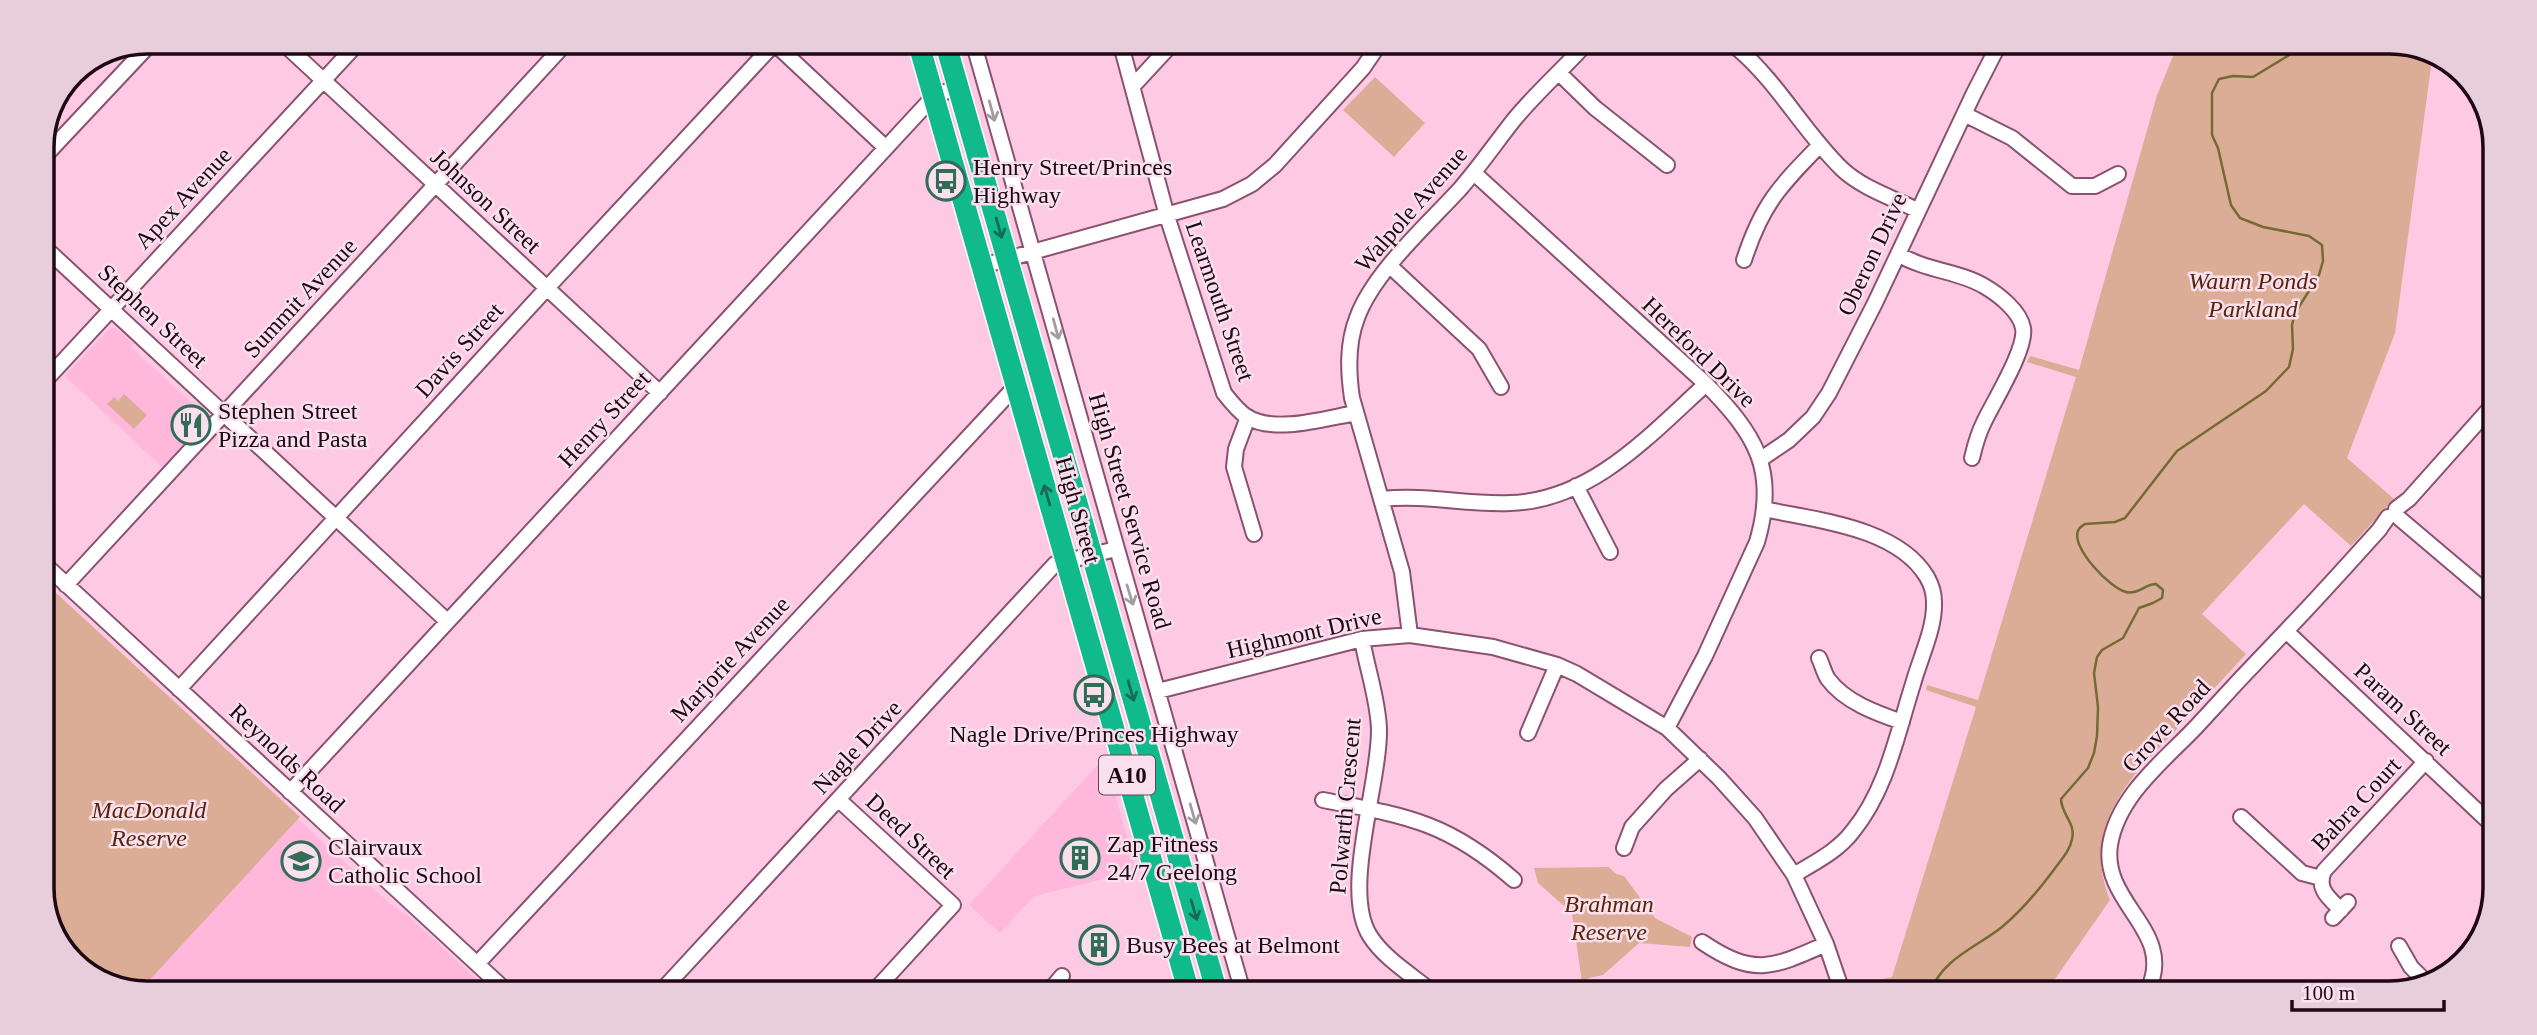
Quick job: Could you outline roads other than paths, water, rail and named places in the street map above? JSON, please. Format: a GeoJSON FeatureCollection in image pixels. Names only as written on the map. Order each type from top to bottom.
{"type":"FeatureCollection","features":[{"type":"Feature","properties":{"kind":"highway","name":"High Street"},"geometry":{"type":"LineString","coordinates":[[922,54],[1186,981]]}},
{"type":"Feature","properties":{"kind":"highway","name":"High Street"},"geometry":{"type":"LineString","coordinates":[[949,54],[1214,981]]}},
{"type":"Feature","properties":{"kind":"street","name":"Johnson Street"},"geometry":{"type":"LineString","coordinates":[[294,54],[660,393]]}},
{"type":"Feature","properties":{"kind":"street","name":"Apex Avenue"},"geometry":{"type":"LineString","coordinates":[[54,371],[348,54]]}},
{"type":"Feature","properties":{"kind":"street","name":"Summit Avenue"},"geometry":{"type":"LineString","coordinates":[[66,584],[556,54]]}},
{"type":"Feature","properties":{"kind":"street","name":"Davis Street"},"geometry":{"type":"LineString","coordinates":[[179,689],[766,54]]}},
{"type":"Feature","properties":{"kind":"street"},"geometry":{"type":"LineString","coordinates":[[786,54],[887,148]]}},
{"type":"Feature","properties":{"kind":"street","name":"High Street Service Road"},"geometry":{"type":"LineString","coordinates":[[976,54],[1240,981]]}},
{"type":"Feature","properties":{"kind":"street","name":"Learmouth Street"},"geometry":{"type":"LineString","coordinates":[[1124,54],[1167,216],[1224,393],[1248,417],[1270,424],[1289,424],[1356,413]]}},
{"type":"Feature","properties":{"kind":"street"},"geometry":{"type":"LineString","coordinates":[[1133,86],[1163,54]]}},
{"type":"Feature","properties":{"kind":"street"},"geometry":{"type":"LineString","coordinates":[[982,266],[1223,199],[1252,184],[1275,165],[1373,54]]}},
{"type":"Feature","properties":{"kind":"street","name":"Walpole Avenue"},"geometry":{"type":"LineString","coordinates":[[1410,635],[1402,572],[1356,413],[1348,370],[1351,340],[1357,318],[1367,296],[1390,266],[1474,173],[1514,120],[1577,54]]}},
{"type":"Feature","properties":{"kind":"street"},"geometry":{"type":"LineString","coordinates":[[1743,54],[1768,78],[1820,145],[1844,170],[1861,182],[1917,210]]}},
{"type":"Feature","properties":{"kind":"street","name":"Oberon Drive"},"geometry":{"type":"LineString","coordinates":[[1761,459],[1789,440],[1812,417],[1829,394],[1994,54]]}},
{"type":"Feature","properties":{"kind":"street"},"geometry":{"type":"LineString","coordinates":[[54,146],[140,55]]}},
{"type":"Feature","properties":{"kind":"street"},"geometry":{"type":"LineString","coordinates":[[1559,74],[1595,108],[1667,165]]}},
{"type":"Feature","properties":{"kind":"street"},"geometry":{"type":"LineString","coordinates":[[934,96],[959,88]]}},
{"type":"Feature","properties":{"kind":"street","name":"Henry Street"},"geometry":{"type":"LineString","coordinates":[[290,792],[934,96]]}},
{"type":"Feature","properties":{"kind":"street"},"geometry":{"type":"LineString","coordinates":[[1964,114],[2012,138],[2072,186],[2095,186],[2118,174]]}},
{"type":"Feature","properties":{"kind":"street"},"geometry":{"type":"LineString","coordinates":[[1745,260],[1751,237],[1770,199],[1820,145]]}},
{"type":"Feature","properties":{"kind":"street","name":"Hereford Drive"},"geometry":{"type":"LineString","coordinates":[[1474,173],[1706,384],[1740,421],[1761,459],[1766,491],[1757,542],[1730,604],[1667,728]]}},
{"type":"Feature","properties":{"kind":"street"},"geometry":{"type":"LineString","coordinates":[[1898,254],[1921,266],[1983,285],[2005,303],[2022,323],[2024,331],[2020,349],[1983,424],[1972,458]]}},
{"type":"Feature","properties":{"kind":"street","name":"Stephen Street"},"geometry":{"type":"LineString","coordinates":[[54,256],[447,621]]}},
{"type":"Feature","properties":{"kind":"street"},"geometry":{"type":"LineString","coordinates":[[1390,266],[1479,349],[1501,387]]}},
{"type":"Feature","properties":{"kind":"street"},"geometry":{"type":"LineString","coordinates":[[1382,499],[1400,497],[1513,503],[1542,499],[1598,475],[1636,448],[1706,384]]}},
{"type":"Feature","properties":{"kind":"street","name":"Marjorie Avenue"},"geometry":{"type":"LineString","coordinates":[[477,964],[1016,386]]}},
{"type":"Feature","properties":{"kind":"street","name":"Grove Road"},"geometry":{"type":"LineString","coordinates":[[2150,981],[2153,955],[2150,938],[2120,895],[2111,874],[2110,843],[2123,808],[2140,786],[2395,516],[2483,416]]}},
{"type":"Feature","properties":{"kind":"street"},"geometry":{"type":"LineString","coordinates":[[1248,417],[1236,449],[1234,467],[1254,534]]}},
{"type":"Feature","properties":{"kind":"street"},"geometry":{"type":"LineString","coordinates":[[1577,486],[1610,551]]}},
{"type":"Feature","properties":{"kind":"street"},"geometry":{"type":"LineString","coordinates":[[1764,509],[1840,524],[1876,536],[1912,560],[1933,590],[1933,615],[1902,722],[1878,788],[1861,820],[1837,847],[1794,875]]}},
{"type":"Feature","properties":{"kind":"street"},"geometry":{"type":"LineString","coordinates":[[2395,516],[2483,589]]}},
{"type":"Feature","properties":{"kind":"street","name":"High Street"},"geometry":{"type":"LineString","coordinates":[[1093,555],[1116,549]]}},
{"type":"Feature","properties":{"kind":"street","name":"Nagle Drive"},"geometry":{"type":"LineString","coordinates":[[670,981],[1055,564],[1093,555]]}},
{"type":"Feature","properties":{"kind":"street","name":"Reynolds Road"},"geometry":{"type":"LineString","coordinates":[[54,573],[496,981]]}},
{"type":"Feature","properties":{"kind":"street","name":"Param Street"},"geometry":{"type":"LineString","coordinates":[[2286,631],[2483,816]]}},
{"type":"Feature","properties":{"kind":"street","name":"Highmont Drive"},"geometry":{"type":"LineString","coordinates":[[1158,691],[1362,639],[1410,635],[1493,647],[1557,665],[1605,690],[1667,728],[1755,818],[1794,875],[1826,943],[1839,981]]}},
{"type":"Feature","properties":{"kind":"street","name":"Polwarth Crescent"},"geometry":{"type":"LineString","coordinates":[[1362,639],[1379,728],[1359,893],[1363,923],[1380,949],[1419,981]]}},
{"type":"Feature","properties":{"kind":"street"},"geometry":{"type":"LineString","coordinates":[[1819,658],[1827,678],[1846,695],[1869,710],[1902,722]]}},
{"type":"Feature","properties":{"kind":"street"},"geometry":{"type":"LineString","coordinates":[[1528,733],[1557,665]]}},
{"type":"Feature","properties":{"kind":"street"},"geometry":{"type":"LineString","coordinates":[[1624,848],[1632,827],[1666,789],[1700,759]]}},
{"type":"Feature","properties":{"kind":"street","name":"Babra Court"},"geometry":{"type":"LineString","coordinates":[[2341,910],[2323,892],[2321,878],[2327,868],[2426,761]]}},
{"type":"Feature","properties":{"kind":"street","name":"Deed Street"},"geometry":{"type":"LineString","coordinates":[[839,800],[953,905],[883,981]]}},
{"type":"Feature","properties":{"kind":"street"},"geometry":{"type":"LineString","coordinates":[[1323,800],[1416,819],[1453,834],[1485,855],[1514,880]]}},
{"type":"Feature","properties":{"kind":"street","name":"Babra Court"},"geometry":{"type":"LineString","coordinates":[[2241,817],[2301,872],[2321,878]]}},
{"type":"Feature","properties":{"kind":"street"},"geometry":{"type":"LineString","coordinates":[[1702,942],[1728,960],[1754,966],[1788,960],[1826,943]]}},
{"type":"Feature","properties":{"kind":"street"},"geometry":{"type":"LineString","coordinates":[[2399,946],[2420,976]]}},
{"type":"Feature","properties":{"kind":"street"},"geometry":{"type":"LineString","coordinates":[[1058,981],[1062,976]]}},
{"type":"Feature","properties":{"kind":"waterway"},"geometry":{"type":"LineString","coordinates":[[1936,981],[1943,970],[1961,954],[2002,927],[2023,908],[2067,852],[2073,833],[2061,799],[2088,768],[2094,753],[2098,707],[2094,673],[2097,657],[2102,650],[2123,638],[2139,608],[2162,598],[2163,590],[2156,584],[2130,593],[2111,584],[2094,567],[2080,547],[2077,538],[2079,528],[2085,524],[2115,522],[2125,518],[2177,451],[2266,391],[2289,367],[2295,313],[2319,275],[2323,261],[2322,245],[2309,236],[2263,227],[2240,218],[2231,205],[2218,148],[2212,135],[2212,93],[2219,79],[2233,76],[2253,77],[2291,54]]}},
{"type":"Feature","properties":{"kind":"place","name":"Henry Street/Princes Highway"},"geometry":{"type":"Point","coordinates":[946,181]}},
{"type":"Feature","properties":{"kind":"place","name":"Stephen Street Pizza and Pasta"},"geometry":{"type":"Point","coordinates":[191,425]}},
{"type":"Feature","properties":{"kind":"place","name":"Nagle Drive/Princes Highway"},"geometry":{"type":"Point","coordinates":[1094,695]}},
{"type":"Feature","properties":{"kind":"place","name":"Zap Fitness 24/7 Geelong"},"geometry":{"type":"Point","coordinates":[1080,858]}},
{"type":"Feature","properties":{"kind":"place","name":"Clairvaux Catholic School"},"geometry":{"type":"Point","coordinates":[301,861]}},
{"type":"Feature","properties":{"kind":"place","name":"Busy Bees at Belmont"},"geometry":{"type":"Point","coordinates":[1099,945]}},
{"type":"Feature","properties":{"kind":"park label","name":"Waurn Ponds Parkland"},"geometry":{"type":"Point","coordinates":[2253,295]}},
{"type":"Feature","properties":{"kind":"park label","name":"MacDonald Reserve"},"geometry":{"type":"Point","coordinates":[149,824]}},
{"type":"Feature","properties":{"kind":"park label","name":"Brahman Reserve"},"geometry":{"type":"Point","coordinates":[1609,918]}}]}
